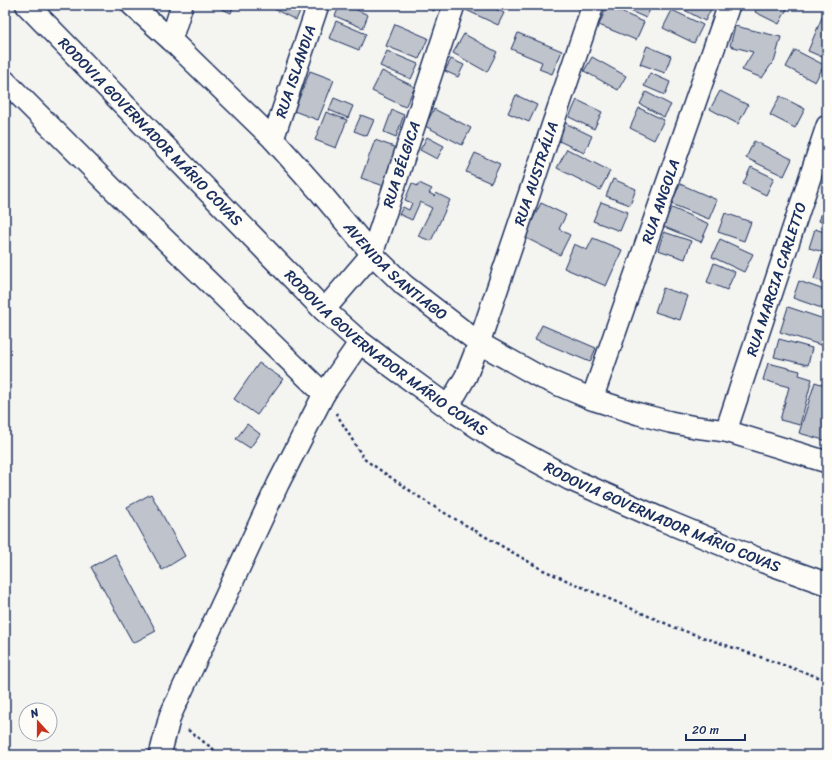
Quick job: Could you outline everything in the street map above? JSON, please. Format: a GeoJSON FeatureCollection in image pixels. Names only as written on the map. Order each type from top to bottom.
{"type":"FeatureCollection","features":[{"type":"Feature","properties":{"kind":"highway","name":"RODOVIA GOVERNADOR MÁRIO COVAS"},"geometry":{"type":"LineString","coordinates":[[27,5],[324,310],[360,342],[448,407],[496,439],[570,479],[663,520],[765,562],[827,584]]}},
{"type":"Feature","properties":{"kind":"street","name":"AVENIDA SANTIAGO"},"geometry":{"type":"LineString","coordinates":[[132,5],[171,40],[273,139],[372,254],[404,285],[479,343],[540,377],[592,399],[670,422],[726,431],[827,462]]}},
{"type":"Feature","properties":{"kind":"street"},"geometry":{"type":"LineString","coordinates":[[171,40],[182,5]]}},
{"type":"Feature","properties":{"kind":"street","name":"RUA ISLANDIA"},"geometry":{"type":"LineString","coordinates":[[273,139],[318,5]]}},
{"type":"Feature","properties":{"kind":"street","name":"RUA BÉLGICA"},"geometry":{"type":"LineString","coordinates":[[324,310],[372,254],[454,5]]}},
{"type":"Feature","properties":{"kind":"street","name":"RUA AUSTRÁLIA"},"geometry":{"type":"LineString","coordinates":[[448,407],[466,376],[479,343],[593,5]]}},
{"type":"Feature","properties":{"kind":"street","name":"RUA ANGOLA"},"geometry":{"type":"LineString","coordinates":[[592,399],[729,5]]}},
{"type":"Feature","properties":{"kind":"street"},"geometry":{"type":"LineString","coordinates":[[5,81],[119,195],[324,394]]}},
{"type":"Feature","properties":{"kind":"street","name":"RUA MARCIA CARLETTO"},"geometry":{"type":"LineString","coordinates":[[726,431],[827,126]]}},
{"type":"Feature","properties":{"kind":"street"},"geometry":{"type":"LineString","coordinates":[[160,755],[170,716],[278,484],[324,394],[360,342]]}},
{"type":"Feature","properties":{"kind":"path"},"geometry":{"type":"LineString","coordinates":[[324,394],[364,459],[431,505],[543,570],[676,628],[827,680]]}},
{"type":"Feature","properties":{"kind":"path"},"geometry":{"type":"LineString","coordinates":[[170,716],[221,755]]}},
{"type":"Feature","properties":{"kind":"building"},"geometry":{"type":"Polygon","coordinates":[[[213,5],[234,5],[231,13],[213,5]]]}},
{"type":"Feature","properties":{"kind":"building"},"geometry":{"type":"Polygon","coordinates":[[[266,5],[303,5],[296,20],[266,5]]]}},
{"type":"Feature","properties":{"kind":"building"},"geometry":{"type":"Polygon","coordinates":[[[340,5],[346,5],[368,15],[363,28],[335,16],[340,5]]]}},
{"type":"Feature","properties":{"kind":"building"},"geometry":{"type":"Polygon","coordinates":[[[421,5],[437,5],[434,11],[421,5]]]}},
{"type":"Feature","properties":{"kind":"building"},"geometry":{"type":"Polygon","coordinates":[[[469,5],[487,5],[504,13],[498,25],[466,10],[469,5]]]}},
{"type":"Feature","properties":{"kind":"building"},"geometry":{"type":"Polygon","coordinates":[[[617,5],[652,5],[646,18],[617,5]]]}},
{"type":"Feature","properties":{"kind":"building"},"geometry":{"type":"Polygon","coordinates":[[[675,5],[713,5],[705,21],[675,5]]]}},
{"type":"Feature","properties":{"kind":"building"},"geometry":{"type":"Polygon","coordinates":[[[758,5],[789,5],[779,24],[755,12],[758,5]]]}},
{"type":"Feature","properties":{"kind":"building"},"geometry":{"type":"Polygon","coordinates":[[[827,5],[827,59],[808,51],[827,5]]]}},
{"type":"Feature","properties":{"kind":"building"},"geometry":{"type":"Polygon","coordinates":[[[607,6],[644,22],[636,40],[599,25],[607,6]]]}},
{"type":"Feature","properties":{"kind":"building"},"geometry":{"type":"Polygon","coordinates":[[[672,10],[703,25],[694,43],[663,28],[672,10]]]}},
{"type":"Feature","properties":{"kind":"building"},"geometry":{"type":"Polygon","coordinates":[[[336,21],[366,34],[359,50],[329,38],[336,21]]]}},
{"type":"Feature","properties":{"kind":"building"},"geometry":{"type":"Polygon","coordinates":[[[395,24],[428,38],[419,59],[386,46],[395,24]]]}},
{"type":"Feature","properties":{"kind":"building"},"geometry":{"type":"Polygon","coordinates":[[[735,26],[781,37],[775,59],[762,78],[742,70],[753,52],[730,46],[735,26]]]}},
{"type":"Feature","properties":{"kind":"building"},"geometry":{"type":"Polygon","coordinates":[[[518,33],[562,51],[552,74],[539,69],[542,62],[511,49],[518,33]]]}},
{"type":"Feature","properties":{"kind":"building"},"geometry":{"type":"Polygon","coordinates":[[[464,34],[497,52],[487,72],[453,53],[464,34]]]}},
{"type":"Feature","properties":{"kind":"building"},"geometry":{"type":"Polygon","coordinates":[[[647,46],[671,56],[665,73],[640,64],[647,46]]]}},
{"type":"Feature","properties":{"kind":"building"},"geometry":{"type":"Polygon","coordinates":[[[795,50],[824,65],[815,82],[786,67],[795,50]]]}},
{"type":"Feature","properties":{"kind":"building"},"geometry":{"type":"Polygon","coordinates":[[[387,51],[418,64],[411,79],[380,66],[387,51]]]}},
{"type":"Feature","properties":{"kind":"building"},"geometry":{"type":"Polygon","coordinates":[[[592,57],[626,76],[618,90],[584,71],[592,57]]]}},
{"type":"Feature","properties":{"kind":"building"},"geometry":{"type":"Polygon","coordinates":[[[451,59],[464,65],[458,77],[445,71],[451,59]]]}},
{"type":"Feature","properties":{"kind":"building"},"geometry":{"type":"Polygon","coordinates":[[[310,71],[334,80],[318,120],[294,111],[310,71]]]}},
{"type":"Feature","properties":{"kind":"building"},"geometry":{"type":"Polygon","coordinates":[[[382,71],[415,87],[405,107],[372,91],[382,71]]]}},
{"type":"Feature","properties":{"kind":"building"},"geometry":{"type":"Polygon","coordinates":[[[650,73],[670,82],[665,95],[644,86],[650,73]]]}},
{"type":"Feature","properties":{"kind":"building"},"geometry":{"type":"Polygon","coordinates":[[[720,91],[748,105],[738,124],[710,109],[720,91]]]}},
{"type":"Feature","properties":{"kind":"building"},"geometry":{"type":"Polygon","coordinates":[[[646,92],[671,105],[664,117],[640,104],[646,92]]]}},
{"type":"Feature","properties":{"kind":"building"},"geometry":{"type":"Polygon","coordinates":[[[516,95],[537,105],[529,122],[508,113],[516,95]]]}},
{"type":"Feature","properties":{"kind":"building"},"geometry":{"type":"Polygon","coordinates":[[[780,96],[805,109],[795,128],[770,115],[780,96]]]}},
{"type":"Feature","properties":{"kind":"building"},"geometry":{"type":"Polygon","coordinates":[[[334,98],[353,106],[348,118],[329,110],[334,98]]]}},
{"type":"Feature","properties":{"kind":"building"},"geometry":{"type":"Polygon","coordinates":[[[577,100],[602,112],[594,129],[569,117],[577,100]]]}},
{"type":"Feature","properties":{"kind":"building"},"geometry":{"type":"Polygon","coordinates":[[[639,108],[664,120],[654,140],[630,128],[639,108]]]}},
{"type":"Feature","properties":{"kind":"building"},"geometry":{"type":"Polygon","coordinates":[[[434,109],[471,128],[462,145],[425,126],[434,109]]]}},
{"type":"Feature","properties":{"kind":"building"},"geometry":{"type":"Polygon","coordinates":[[[392,110],[404,115],[396,137],[384,132],[392,110]]]}},
{"type":"Feature","properties":{"kind":"building"},"geometry":{"type":"Polygon","coordinates":[[[326,112],[347,120],[336,148],[315,140],[326,112]]]}},
{"type":"Feature","properties":{"kind":"building"},"geometry":{"type":"Polygon","coordinates":[[[361,115],[374,120],[367,136],[354,131],[361,115]]]}},
{"type":"Feature","properties":{"kind":"building"},"geometry":{"type":"Polygon","coordinates":[[[561,121],[592,136],[584,153],[553,138],[561,121]]]}},
{"type":"Feature","properties":{"kind":"building"},"geometry":{"type":"Polygon","coordinates":[[[427,137],[444,146],[437,159],[420,150],[427,137]]]}},
{"type":"Feature","properties":{"kind":"building"},"geometry":{"type":"Polygon","coordinates":[[[375,140],[397,148],[384,186],[361,178],[375,140]]]}},
{"type":"Feature","properties":{"kind":"building"},"geometry":{"type":"Polygon","coordinates":[[[754,141],[792,159],[784,176],[746,158],[754,141]]]}},
{"type":"Feature","properties":{"kind":"building"},"geometry":{"type":"Polygon","coordinates":[[[567,149],[610,171],[600,190],[557,168],[567,149]]]}},
{"type":"Feature","properties":{"kind":"building"},"geometry":{"type":"Polygon","coordinates":[[[475,153],[500,164],[491,183],[466,172],[475,153]]]}},
{"type":"Feature","properties":{"kind":"building"},"geometry":{"type":"Polygon","coordinates":[[[751,167],[774,178],[766,195],[743,184],[751,167]]]}},
{"type":"Feature","properties":{"kind":"building"},"geometry":{"type":"Polygon","coordinates":[[[613,179],[636,189],[630,205],[606,196],[613,179]]]}},
{"type":"Feature","properties":{"kind":"building"},"geometry":{"type":"Polygon","coordinates":[[[412,183],[417,186],[419,183],[432,189],[429,193],[435,196],[436,193],[450,200],[431,241],[418,236],[432,208],[420,202],[412,220],[399,214],[403,207],[409,210],[412,203],[405,200],[412,183]]]}},
{"type":"Feature","properties":{"kind":"building"},"geometry":{"type":"Polygon","coordinates":[[[680,184],[717,200],[709,219],[671,204],[680,184]]]}},
{"type":"Feature","properties":{"kind":"building"},"geometry":{"type":"Polygon","coordinates":[[[601,202],[628,212],[620,231],[593,221],[601,202]]]}},
{"type":"Feature","properties":{"kind":"building"},"geometry":{"type":"Polygon","coordinates":[[[827,202],[827,224],[819,221],[827,202]]]}},
{"type":"Feature","properties":{"kind":"building"},"geometry":{"type":"Polygon","coordinates":[[[541,203],[566,215],[559,229],[570,235],[560,255],[524,237],[541,203]]]}},
{"type":"Feature","properties":{"kind":"building"},"geometry":{"type":"Polygon","coordinates":[[[665,205],[709,224],[701,242],[657,224],[665,205]]]}},
{"type":"Feature","properties":{"kind":"building"},"geometry":{"type":"Polygon","coordinates":[[[725,213],[751,222],[744,241],[718,232],[725,213]]]}},
{"type":"Feature","properties":{"kind":"building"},"geometry":{"type":"Polygon","coordinates":[[[815,229],[827,233],[827,253],[809,248],[815,229]]]}},
{"type":"Feature","properties":{"kind":"building"},"geometry":{"type":"Polygon","coordinates":[[[664,232],[691,241],[685,259],[658,250],[664,232]]]}},
{"type":"Feature","properties":{"kind":"building"},"geometry":{"type":"Polygon","coordinates":[[[593,238],[622,250],[606,286],[564,268],[574,244],[587,250],[593,238]]]}},
{"type":"Feature","properties":{"kind":"building"},"geometry":{"type":"Polygon","coordinates":[[[720,239],[753,254],[744,272],[712,257],[720,239]]]}},
{"type":"Feature","properties":{"kind":"building"},"geometry":{"type":"Polygon","coordinates":[[[821,257],[827,259],[827,283],[814,279],[821,257]]]}},
{"type":"Feature","properties":{"kind":"building"},"geometry":{"type":"Polygon","coordinates":[[[714,263],[735,272],[727,290],[707,282],[714,263]]]}},
{"type":"Feature","properties":{"kind":"building"},"geometry":{"type":"Polygon","coordinates":[[[799,281],[827,291],[827,310],[793,298],[799,281]]]}},
{"type":"Feature","properties":{"kind":"building"},"geometry":{"type":"Polygon","coordinates":[[[663,288],[688,296],[680,320],[655,312],[663,288]]]}},
{"type":"Feature","properties":{"kind":"building"},"geometry":{"type":"Polygon","coordinates":[[[788,307],[827,320],[827,347],[780,332],[788,307]]]}},
{"type":"Feature","properties":{"kind":"building"},"geometry":{"type":"Polygon","coordinates":[[[542,325],[596,348],[590,362],[535,339],[542,325]]]}},
{"type":"Feature","properties":{"kind":"building"},"geometry":{"type":"Polygon","coordinates":[[[779,339],[812,348],[808,365],[774,357],[779,339]]]}},
{"type":"Feature","properties":{"kind":"building"},"geometry":{"type":"Polygon","coordinates":[[[259,363],[283,379],[257,415],[234,399],[259,363]]]}},
{"type":"Feature","properties":{"kind":"building"},"geometry":{"type":"Polygon","coordinates":[[[768,363],[800,371],[799,375],[812,379],[800,425],[780,420],[789,387],[763,380],[768,363]]]}},
{"type":"Feature","properties":{"kind":"building"},"geometry":{"type":"Polygon","coordinates":[[[815,382],[827,386],[827,441],[799,433],[815,382]]]}},
{"type":"Feature","properties":{"kind":"building"},"geometry":{"type":"Polygon","coordinates":[[[247,424],[260,434],[250,448],[236,439],[247,424]]]}},
{"type":"Feature","properties":{"kind":"building"},"geometry":{"type":"Polygon","coordinates":[[[151,494],[185,556],[162,570],[127,507],[151,494]]]}},
{"type":"Feature","properties":{"kind":"building"},"geometry":{"type":"Polygon","coordinates":[[[115,554],[156,631],[133,643],[91,567],[115,554]]]}}]}
